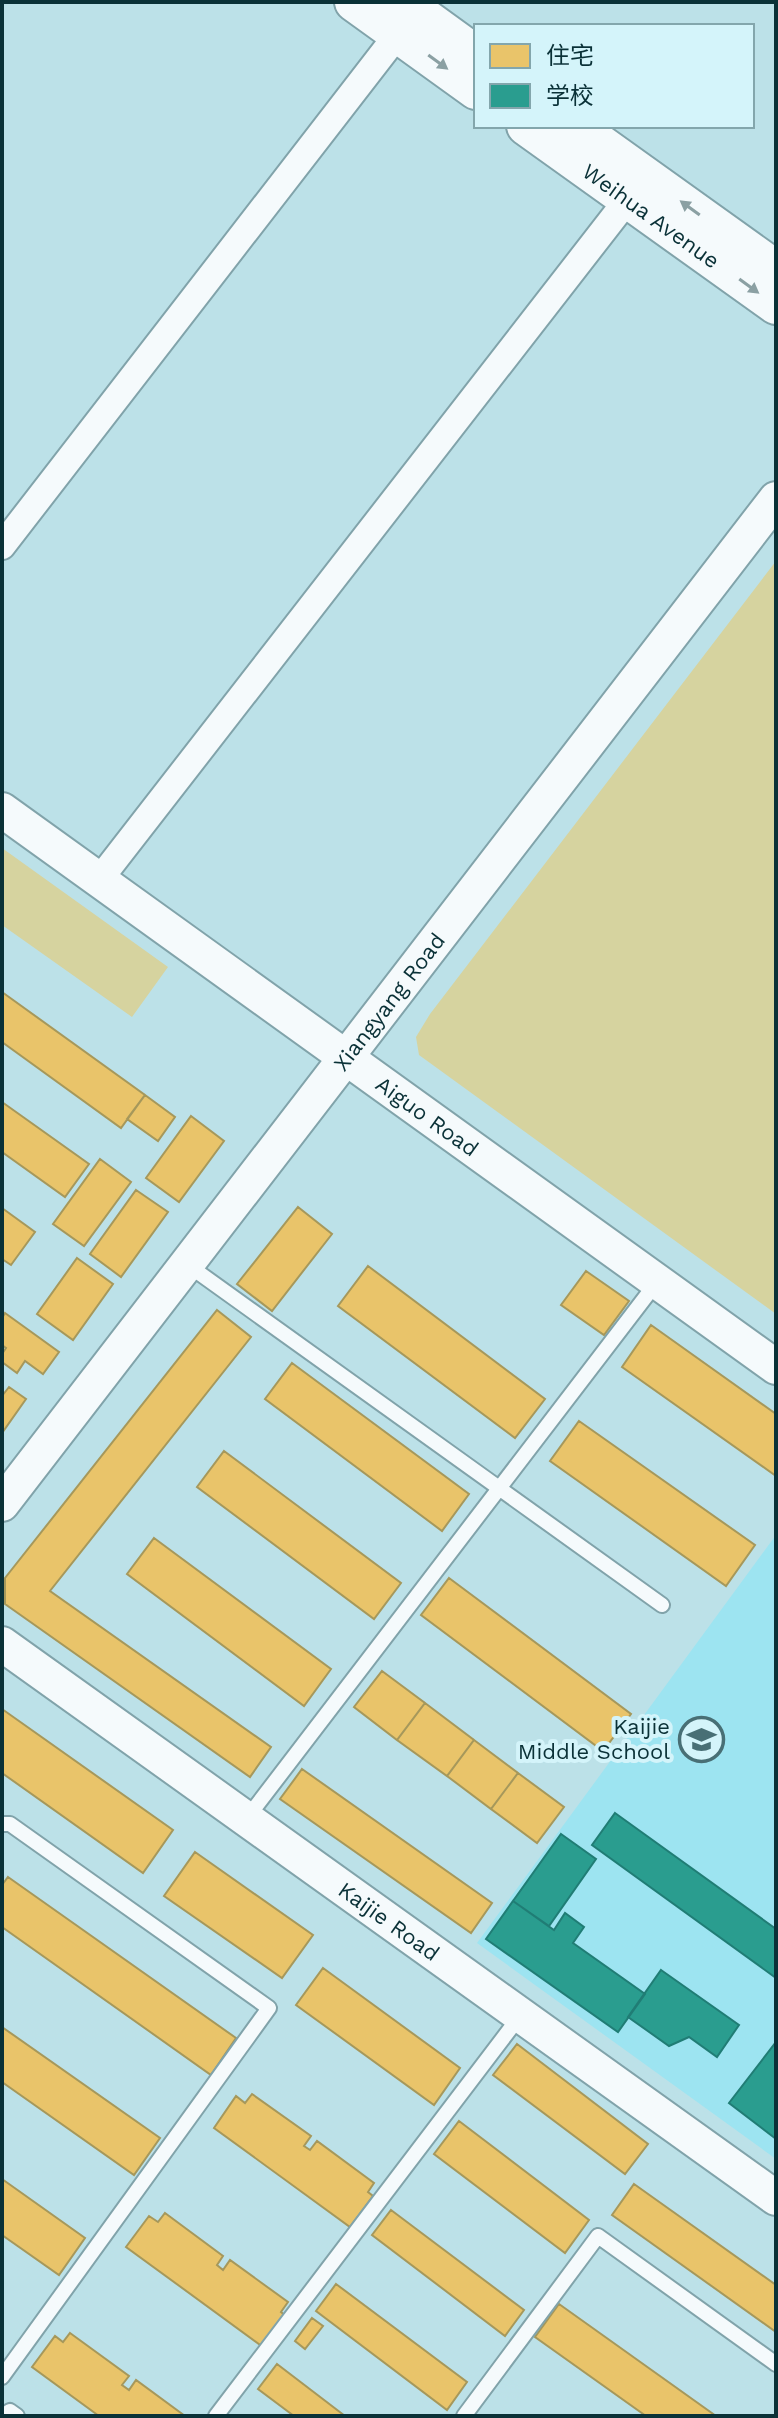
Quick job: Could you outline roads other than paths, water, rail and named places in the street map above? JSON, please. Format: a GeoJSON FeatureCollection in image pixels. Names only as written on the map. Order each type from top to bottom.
{"type":"FeatureCollection","features":[{"type":"Feature","properties":{"kind":"main road"},"geometry":{"type":"LineString","coordinates":[[354,2],[400,18],[474,54]]}},
{"type":"Feature","properties":{"kind":"main road"},"geometry":{"type":"LineString","coordinates":[[400,18],[474,88]]}},
{"type":"Feature","properties":{"kind":"main road","name":"Weihua Avenue"},"geometry":{"type":"LineString","coordinates":[[529,128],[776,305]]}},
{"type":"Feature","properties":{"kind":"main road","name":"Weihua Avenue"},"geometry":{"type":"LineString","coordinates":[[578,128],[776,270]]}},
{"type":"Feature","properties":{"kind":"street"},"geometry":{"type":"LineString","coordinates":[[2,546],[400,18]]}},
{"type":"Feature","properties":{"kind":"street"},"geometry":{"type":"LineString","coordinates":[[99,880],[628,199]]}},
{"type":"Feature","properties":{"kind":"street","name":"Xiangyang Road"},"geometry":{"type":"LineString","coordinates":[[2,1504],[776,499]]}},
{"type":"Feature","properties":{"kind":"street","name":"Aiguo Road"},"geometry":{"type":"LineString","coordinates":[[2,810],[776,1367]]}},
{"type":"Feature","properties":{"kind":"street","name":"Kaijie Road"},"geometry":{"type":"LineString","coordinates":[[2,1644],[776,2198]]}},
{"type":"Feature","properties":{"kind":"lane"},"geometry":{"type":"LineString","coordinates":[[188,1265],[662,1605]]}},
{"type":"Feature","properties":{"kind":"lane"},"geometry":{"type":"LineString","coordinates":[[246,1819],[657,1281]]}},
{"type":"Feature","properties":{"kind":"lane"},"geometry":{"type":"LineString","coordinates":[[2,1824],[10,1824],[269,2008],[2,2377]]}},
{"type":"Feature","properties":{"kind":"lane"},"geometry":{"type":"LineString","coordinates":[[216,2416],[520,2015]]}},
{"type":"Feature","properties":{"kind":"lane"},"geometry":{"type":"LineString","coordinates":[[464,2416],[598,2236],[776,2364]]}},
{"type":"Feature","properties":{"kind":"lane"},"geometry":{"type":"LineString","coordinates":[[2,2416],[10,2411],[17,2416]]}},
{"type":"Feature","properties":{"kind":"place","name":"Kaijie Middle School"},"geometry":{"type":"Point","coordinates":[701,1739]}}]}
